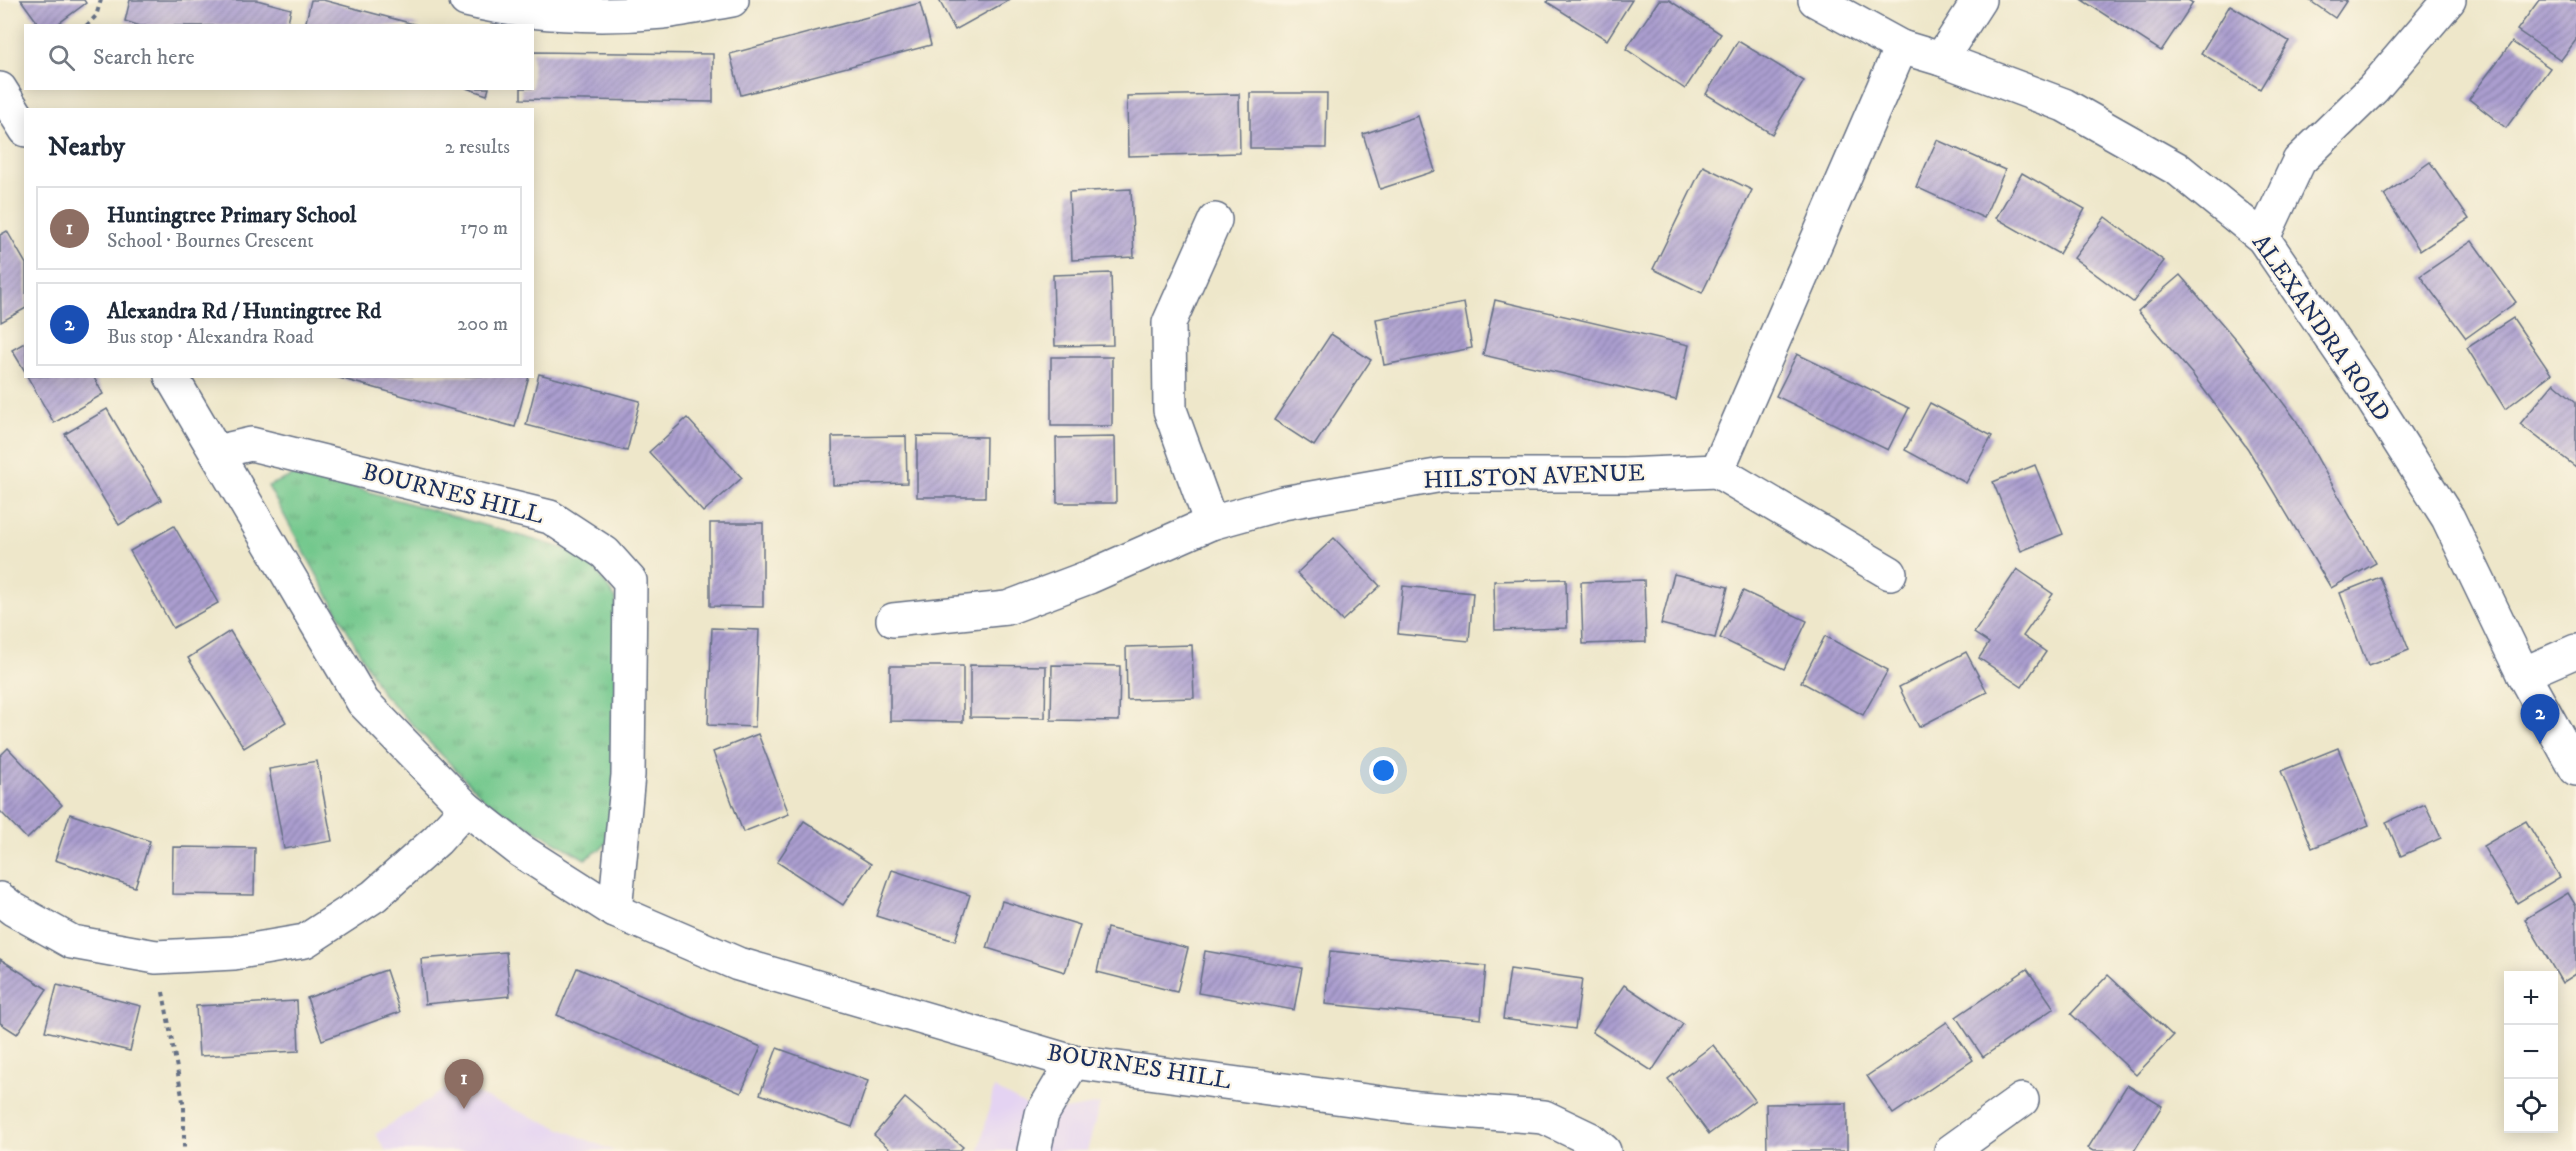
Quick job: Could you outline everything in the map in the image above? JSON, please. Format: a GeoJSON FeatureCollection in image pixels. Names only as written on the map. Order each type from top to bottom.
{"type":"FeatureCollection","features":[{"type":"Feature","properties":{"kind":"street"},"geometry":{"type":"LineString","coordinates":[[466,0],[504,9],[598,13],[663,12],[732,0]]}},
{"type":"Feature","properties":{"kind":"street","name":"ALEXANDRA ROAD"},"geometry":{"type":"LineString","coordinates":[[1815,0],[1901,47],[1941,58],[2064,105],[2179,170],[2262,238],[2362,383],[2448,518],[2523,674],[2576,769]]}},
{"type":"Feature","properties":{"kind":"street"},"geometry":{"type":"LineString","coordinates":[[1941,58],[1979,0]]}},
{"type":"Feature","properties":{"kind":"street"},"geometry":{"type":"LineString","coordinates":[[2262,238],[2299,161],[2373,89],[2449,0]]}},
{"type":"Feature","properties":{"kind":"street"},"geometry":{"type":"LineString","coordinates":[[1890,573],[1718,471],[1901,47]]}},
{"type":"Feature","properties":{"kind":"street"},"geometry":{"type":"LineString","coordinates":[[0,89],[24,127]]}},
{"type":"Feature","properties":{"kind":"street"},"geometry":{"type":"LineString","coordinates":[[1211,523],[1170,410],[1169,323],[1215,220]]}},
{"type":"Feature","properties":{"kind":"street","name":"BOURNES HILL"},"geometry":{"type":"LineString","coordinates":[[172,378],[363,702],[466,808],[521,851],[615,911],[738,964],[1073,1062],[1419,1108],[1544,1117],[1590,1139],[1604,1151]]}},
{"type":"Feature","properties":{"kind":"street","name":"BOURNES HILL"},"geometry":{"type":"LineString","coordinates":[[216,452],[251,444],[550,517],[605,553],[630,581],[628,775],[615,911]]}},
{"type":"Feature","properties":{"kind":"street","name":"HILSTON AVENUE"},"geometry":{"type":"LineString","coordinates":[[892,621],[1006,608],[1089,577],[1211,523],[1282,503],[1442,475],[1624,475],[1718,471]]}},
{"type":"Feature","properties":{"kind":"street"},"geometry":{"type":"LineString","coordinates":[[2523,674],[2576,651]]}},
{"type":"Feature","properties":{"kind":"street"},"geometry":{"type":"LineString","coordinates":[[0,899],[13,909],[72,942],[156,957],[234,952],[305,941],[374,897],[437,840],[466,808]]}},
{"type":"Feature","properties":{"kind":"street"},"geometry":{"type":"LineString","coordinates":[[1034,1151],[1042,1114],[1073,1062]]}},
{"type":"Feature","properties":{"kind":"street"},"geometry":{"type":"LineString","coordinates":[[1951,1151],[2022,1100]]}},
{"type":"Feature","properties":{"kind":"path"},"geometry":{"type":"LineString","coordinates":[[88,24],[96,16],[101,0]]}},
{"type":"Feature","properties":{"kind":"path"},"geometry":{"type":"LineString","coordinates":[[156,957],[184,1107],[184,1151]]}},
{"type":"Feature","properties":{"kind":"shaded area"},"geometry":{"type":"Polygon","coordinates":[[[453,1084],[614,1151],[386,1151],[375,1134],[453,1084]]]}},
{"type":"Feature","properties":{"kind":"shaded area"},"geometry":{"type":"Polygon","coordinates":[[[994,1088],[1042,1114],[1100,1104],[1087,1151],[979,1151],[994,1088]]]}},
{"type":"Feature","properties":{"kind":"green space"},"geometry":{"type":"Polygon","coordinates":[[[301,472],[586,555],[616,599],[615,831],[602,848],[585,859],[487,802],[382,693],[268,486],[301,472]]]}},
{"type":"Feature","properties":{"kind":"building"},"geometry":{"type":"Polygon","coordinates":[[[21,0],[84,0],[86,3],[58,24],[39,24],[21,0]]]}},
{"type":"Feature","properties":{"kind":"building"},"geometry":{"type":"Polygon","coordinates":[[[130,0],[257,0],[291,9],[287,24],[134,24],[125,21],[130,0]]]}},
{"type":"Feature","properties":{"kind":"building"},"geometry":{"type":"Polygon","coordinates":[[[311,0],[323,0],[413,24],[305,24],[311,0]]]}},
{"type":"Feature","properties":{"kind":"building"},"geometry":{"type":"Polygon","coordinates":[[[939,0],[1009,0],[955,30],[939,0]]]}},
{"type":"Feature","properties":{"kind":"building"},"geometry":{"type":"Polygon","coordinates":[[[1548,0],[1632,0],[1607,40],[1547,2],[1548,0]]]}},
{"type":"Feature","properties":{"kind":"building"},"geometry":{"type":"Polygon","coordinates":[[[1659,0],[1669,0],[1721,34],[1685,89],[1626,49],[1659,0]]]}},
{"type":"Feature","properties":{"kind":"building"},"geometry":{"type":"Polygon","coordinates":[[[2082,0],[2188,0],[2193,3],[2161,51],[2082,0]]]}},
{"type":"Feature","properties":{"kind":"building"},"geometry":{"type":"Polygon","coordinates":[[[2309,0],[2347,0],[2335,18],[2309,0]]]}},
{"type":"Feature","properties":{"kind":"building"},"geometry":{"type":"Polygon","coordinates":[[[2539,0],[2576,0],[2576,40],[2561,60],[2517,30],[2539,0]]]}},
{"type":"Feature","properties":{"kind":"building"},"geometry":{"type":"Polygon","coordinates":[[[920,3],[931,45],[741,95],[730,54],[920,3]]]}},
{"type":"Feature","properties":{"kind":"building"},"geometry":{"type":"Polygon","coordinates":[[[2230,5],[2289,41],[2260,89],[2201,53],[2230,5]]]}},
{"type":"Feature","properties":{"kind":"building"},"geometry":{"type":"Polygon","coordinates":[[[1738,41],[1804,81],[1772,134],[1706,94],[1738,41]]]}},
{"type":"Feature","properties":{"kind":"building"},"geometry":{"type":"Polygon","coordinates":[[[2512,42],[2550,68],[2506,128],[2469,99],[2512,42]]]}},
{"type":"Feature","properties":{"kind":"building"},"geometry":{"type":"Polygon","coordinates":[[[534,52],[713,54],[713,102],[521,99],[521,90],[534,90],[534,52]]]}},
{"type":"Feature","properties":{"kind":"building"},"geometry":{"type":"Polygon","coordinates":[[[472,90],[488,90],[487,95],[472,90]]]}},
{"type":"Feature","properties":{"kind":"building"},"geometry":{"type":"Polygon","coordinates":[[[1250,93],[1327,93],[1326,148],[1250,148],[1250,93]]]}},
{"type":"Feature","properties":{"kind":"building"},"geometry":{"type":"Polygon","coordinates":[[[1239,94],[1240,153],[1128,156],[1127,96],[1239,94]]]}},
{"type":"Feature","properties":{"kind":"building"},"geometry":{"type":"Polygon","coordinates":[[[1418,116],[1435,171],[1380,189],[1363,134],[1418,116]]]}},
{"type":"Feature","properties":{"kind":"building"},"geometry":{"type":"Polygon","coordinates":[[[1937,140],[2005,170],[1984,218],[1916,187],[1937,140]]]}},
{"type":"Feature","properties":{"kind":"building"},"geometry":{"type":"Polygon","coordinates":[[[2430,162],[2469,219],[2420,251],[2384,195],[2430,162]]]}},
{"type":"Feature","properties":{"kind":"building"},"geometry":{"type":"Polygon","coordinates":[[[1703,166],[1752,190],[1702,293],[1653,269],[1703,166]]]}},
{"type":"Feature","properties":{"kind":"building"},"geometry":{"type":"Polygon","coordinates":[[[2022,173],[2085,209],[2059,254],[1996,218],[2022,173]]]}},
{"type":"Feature","properties":{"kind":"building"},"geometry":{"type":"Polygon","coordinates":[[[1131,189],[1134,257],[1072,260],[1069,192],[1131,189]]]}},
{"type":"Feature","properties":{"kind":"building"},"geometry":{"type":"Polygon","coordinates":[[[2105,217],[2164,261],[2133,302],[2074,258],[2105,217]]]}},
{"type":"Feature","properties":{"kind":"building"},"geometry":{"type":"Polygon","coordinates":[[[7,231],[24,261],[24,309],[1,322],[0,235],[7,231]]]}},
{"type":"Feature","properties":{"kind":"building"},"geometry":{"type":"Polygon","coordinates":[[[2472,241],[2516,302],[2466,338],[2420,276],[2472,241]]]}},
{"type":"Feature","properties":{"kind":"building"},"geometry":{"type":"Polygon","coordinates":[[[1111,273],[1113,345],[1055,346],[1053,275],[1111,273]]]}},
{"type":"Feature","properties":{"kind":"building"},"geometry":{"type":"Polygon","coordinates":[[[2180,275],[2237,341],[2296,420],[2376,563],[2331,588],[2248,449],[2193,375],[2138,311],[2180,275]]]}},
{"type":"Feature","properties":{"kind":"building"},"geometry":{"type":"Polygon","coordinates":[[[1495,300],[1689,345],[1676,400],[1483,355],[1495,300]]]}},
{"type":"Feature","properties":{"kind":"building"},"geometry":{"type":"Polygon","coordinates":[[[1464,303],[1472,348],[1384,365],[1376,319],[1464,303]]]}},
{"type":"Feature","properties":{"kind":"building"},"geometry":{"type":"Polygon","coordinates":[[[2513,318],[2551,374],[2505,409],[2467,348],[2513,318]]]}},
{"type":"Feature","properties":{"kind":"building"},"geometry":{"type":"Polygon","coordinates":[[[1331,334],[1371,360],[1314,446],[1274,420],[1331,334]]]}},
{"type":"Feature","properties":{"kind":"building"},"geometry":{"type":"Polygon","coordinates":[[[24,343],[24,370],[12,350],[24,343]]]}},
{"type":"Feature","properties":{"kind":"building"},"geometry":{"type":"Polygon","coordinates":[[[1797,354],[1909,408],[1888,450],[1776,396],[1797,354]]]}},
{"type":"Feature","properties":{"kind":"building"},"geometry":{"type":"Polygon","coordinates":[[[1051,357],[1112,357],[1112,426],[1051,426],[1051,357]]]}},
{"type":"Feature","properties":{"kind":"building"},"geometry":{"type":"Polygon","coordinates":[[[539,374],[640,401],[627,451],[526,425],[539,374]]]}},
{"type":"Feature","properties":{"kind":"building"},"geometry":{"type":"Polygon","coordinates":[[[28,378],[94,378],[103,394],[54,423],[28,378]]]}},
{"type":"Feature","properties":{"kind":"building"},"geometry":{"type":"Polygon","coordinates":[[[339,378],[528,378],[515,427],[339,378]]]}},
{"type":"Feature","properties":{"kind":"building"},"geometry":{"type":"Polygon","coordinates":[[[2554,383],[2576,402],[2576,467],[2520,424],[2554,383]]]}},
{"type":"Feature","properties":{"kind":"building"},"geometry":{"type":"Polygon","coordinates":[[[1930,403],[1992,436],[1966,483],[1905,450],[1930,403]]]}},
{"type":"Feature","properties":{"kind":"building"},"geometry":{"type":"Polygon","coordinates":[[[107,409],[161,500],[119,525],[65,434],[107,409]]]}},
{"type":"Feature","properties":{"kind":"building"},"geometry":{"type":"Polygon","coordinates":[[[687,418],[742,478],[703,512],[649,452],[687,418]]]}},
{"type":"Feature","properties":{"kind":"building"},"geometry":{"type":"Polygon","coordinates":[[[906,436],[907,483],[833,485],[832,437],[906,436]]]}},
{"type":"Feature","properties":{"kind":"building"},"geometry":{"type":"Polygon","coordinates":[[[917,436],[986,437],[985,497],[917,497],[917,436]]]}},
{"type":"Feature","properties":{"kind":"building"},"geometry":{"type":"Polygon","coordinates":[[[1115,437],[1116,503],[1057,503],[1056,438],[1115,437]]]}},
{"type":"Feature","properties":{"kind":"building"},"geometry":{"type":"Polygon","coordinates":[[[2035,465],[2063,534],[2021,551],[1993,482],[2035,465]]]}},
{"type":"Feature","properties":{"kind":"building"},"geometry":{"type":"Polygon","coordinates":[[[710,523],[763,523],[763,607],[710,606],[710,523]]]}},
{"type":"Feature","properties":{"kind":"building"},"geometry":{"type":"Polygon","coordinates":[[[174,526],[218,603],[173,628],[130,551],[174,526]]]}},
{"type":"Feature","properties":{"kind":"building"},"geometry":{"type":"Polygon","coordinates":[[[1334,538],[1380,586],[1342,621],[1297,573],[1334,538]]]}},
{"type":"Feature","properties":{"kind":"building"},"geometry":{"type":"Polygon","coordinates":[[[2017,569],[2053,594],[2023,636],[2046,652],[2022,687],[1979,658],[1989,643],[1974,633],[2017,569]]]}},
{"type":"Feature","properties":{"kind":"building"},"geometry":{"type":"Polygon","coordinates":[[[1674,574],[1728,587],[1715,638],[1661,624],[1674,574]]]}},
{"type":"Feature","properties":{"kind":"building"},"geometry":{"type":"Polygon","coordinates":[[[2380,577],[2409,650],[2368,666],[2340,593],[2380,577]]]}},
{"type":"Feature","properties":{"kind":"building"},"geometry":{"type":"Polygon","coordinates":[[[1566,579],[1567,628],[1495,630],[1494,581],[1566,579]]]}},
{"type":"Feature","properties":{"kind":"building"},"geometry":{"type":"Polygon","coordinates":[[[1644,580],[1646,642],[1583,644],[1581,582],[1644,580]]]}},
{"type":"Feature","properties":{"kind":"building"},"geometry":{"type":"Polygon","coordinates":[[[1403,586],[1473,593],[1469,641],[1398,634],[1403,586]]]}},
{"type":"Feature","properties":{"kind":"building"},"geometry":{"type":"Polygon","coordinates":[[[1743,591],[1807,621],[1784,669],[1720,638],[1743,591]]]}},
{"type":"Feature","properties":{"kind":"building"},"geometry":{"type":"Polygon","coordinates":[[[712,628],[759,630],[755,727],[708,725],[712,628]]]}},
{"type":"Feature","properties":{"kind":"building"},"geometry":{"type":"Polygon","coordinates":[[[230,631],[286,722],[244,748],[188,658],[230,631]]]}},
{"type":"Feature","properties":{"kind":"building"},"geometry":{"type":"Polygon","coordinates":[[[1825,636],[1888,670],[1863,715],[1801,682],[1825,636]]]}},
{"type":"Feature","properties":{"kind":"building"},"geometry":{"type":"Polygon","coordinates":[[[1192,645],[1194,698],[1127,700],[1126,647],[1192,645]]]}},
{"type":"Feature","properties":{"kind":"building"},"geometry":{"type":"Polygon","coordinates":[[[1966,652],[1987,692],[1919,727],[1899,687],[1966,652]]]}},
{"type":"Feature","properties":{"kind":"building"},"geometry":{"type":"Polygon","coordinates":[[[970,665],[1046,666],[1045,718],[970,717],[970,665]]]}},
{"type":"Feature","properties":{"kind":"building"},"geometry":{"type":"Polygon","coordinates":[[[1052,665],[1120,666],[1119,721],[1051,720],[1052,665]]]}},
{"type":"Feature","properties":{"kind":"building"},"geometry":{"type":"Polygon","coordinates":[[[890,666],[963,666],[963,722],[890,721],[890,666]]]}},
{"type":"Feature","properties":{"kind":"building"},"geometry":{"type":"Polygon","coordinates":[[[758,734],[789,814],[743,832],[713,752],[758,734]]]}},
{"type":"Feature","properties":{"kind":"building"},"geometry":{"type":"Polygon","coordinates":[[[8,748],[62,805],[27,839],[0,811],[0,756],[8,748]]]}},
{"type":"Feature","properties":{"kind":"building"},"geometry":{"type":"Polygon","coordinates":[[[2338,748],[2369,825],[2312,848],[2281,771],[2338,748]]]}},
{"type":"Feature","properties":{"kind":"building"},"geometry":{"type":"Polygon","coordinates":[[[317,761],[332,841],[284,849],[269,769],[317,761]]]}},
{"type":"Feature","properties":{"kind":"building"},"geometry":{"type":"Polygon","coordinates":[[[2425,804],[2441,838],[2401,856],[2386,822],[2425,804]]]}},
{"type":"Feature","properties":{"kind":"building"},"geometry":{"type":"Polygon","coordinates":[[[70,814],[150,841],[135,887],[55,860],[70,814]]]}},
{"type":"Feature","properties":{"kind":"building"},"geometry":{"type":"Polygon","coordinates":[[[804,821],[871,864],[843,905],[777,862],[804,821]]]}},
{"type":"Feature","properties":{"kind":"building"},"geometry":{"type":"Polygon","coordinates":[[[2526,821],[2560,877],[2517,903],[2483,846],[2526,821]]]}},
{"type":"Feature","properties":{"kind":"building"},"geometry":{"type":"Polygon","coordinates":[[[173,847],[255,848],[254,895],[172,894],[173,847]]]}},
{"type":"Feature","properties":{"kind":"building"},"geometry":{"type":"Polygon","coordinates":[[[892,870],[970,895],[955,941],[876,916],[892,870]]]}},
{"type":"Feature","properties":{"kind":"building"},"geometry":{"type":"Polygon","coordinates":[[[2568,893],[2576,906],[2576,974],[2562,983],[2558,971],[2555,971],[2525,919],[2568,893]]]}},
{"type":"Feature","properties":{"kind":"building"},"geometry":{"type":"Polygon","coordinates":[[[1002,901],[1080,925],[1065,972],[987,948],[1002,901]]]}},
{"type":"Feature","properties":{"kind":"building"},"geometry":{"type":"Polygon","coordinates":[[[1107,928],[1188,948],[1177,992],[1097,972],[1107,928]]]}},
{"type":"Feature","properties":{"kind":"building"},"geometry":{"type":"Polygon","coordinates":[[[1205,951],[1302,968],[1294,1010],[1198,993],[1205,951]]]}},
{"type":"Feature","properties":{"kind":"building"},"geometry":{"type":"Polygon","coordinates":[[[1330,951],[1486,966],[1481,1019],[1325,1004],[1330,951]]]}},
{"type":"Feature","properties":{"kind":"building"},"geometry":{"type":"Polygon","coordinates":[[[506,952],[510,996],[425,1004],[421,959],[506,952]]]}},
{"type":"Feature","properties":{"kind":"building"},"geometry":{"type":"Polygon","coordinates":[[[0,959],[47,989],[17,1034],[0,1023],[0,959]]]}},
{"type":"Feature","properties":{"kind":"building"},"geometry":{"type":"Polygon","coordinates":[[[577,968],[761,1047],[741,1093],[557,1015],[577,968]]]}},
{"type":"Feature","properties":{"kind":"building"},"geometry":{"type":"Polygon","coordinates":[[[1510,969],[1582,979],[1575,1029],[1503,1019],[1510,969]]]}},
{"type":"Feature","properties":{"kind":"building"},"geometry":{"type":"Polygon","coordinates":[[[2027,969],[2054,1008],[1983,1057],[1956,1017],[2027,969]]]}},
{"type":"Feature","properties":{"kind":"building"},"geometry":{"type":"Polygon","coordinates":[[[386,970],[400,1012],[322,1040],[307,998],[386,970]]]}},
{"type":"Feature","properties":{"kind":"building"},"geometry":{"type":"Polygon","coordinates":[[[2108,975],[2173,1036],[2136,1075],[2071,1014],[2108,975]]]}},
{"type":"Feature","properties":{"kind":"building"},"geometry":{"type":"Polygon","coordinates":[[[57,985],[141,1006],[130,1051],[45,1031],[57,985]]]}},
{"type":"Feature","properties":{"kind":"building"},"geometry":{"type":"Polygon","coordinates":[[[1624,985],[1683,1024],[1652,1071],[1592,1032],[1624,985]]]}},
{"type":"Feature","properties":{"kind":"building"},"geometry":{"type":"Polygon","coordinates":[[[297,1001],[299,1051],[199,1056],[196,1006],[297,1001]]]}},
{"type":"Feature","properties":{"kind":"building"},"geometry":{"type":"Polygon","coordinates":[[[1947,1022],[1973,1060],[1893,1114],[1867,1076],[1947,1022]]]}},
{"type":"Feature","properties":{"kind":"building"},"geometry":{"type":"Polygon","coordinates":[[[1713,1045],[1755,1100],[1709,1134],[1668,1079],[1713,1045]]]}},
{"type":"Feature","properties":{"kind":"building"},"geometry":{"type":"Polygon","coordinates":[[[777,1048],[868,1081],[852,1127],[760,1094],[777,1048]]]}},
{"type":"Feature","properties":{"kind":"building"},"geometry":{"type":"Polygon","coordinates":[[[2127,1085],[2162,1106],[2134,1151],[2093,1151],[2088,1148],[2127,1085]]]}},
{"type":"Feature","properties":{"kind":"building"},"geometry":{"type":"Polygon","coordinates":[[[905,1098],[963,1147],[959,1151],[892,1151],[874,1135],[905,1098]]]}},
{"type":"Feature","properties":{"kind":"building"},"geometry":{"type":"Polygon","coordinates":[[[1847,1103],[1847,1151],[1767,1151],[1766,1104],[1847,1103]]]}},
{"type":"Feature","properties":{"kind":"place","name":"Alexandra Rd / Huntingtree Rd"},"geometry":{"type":"Point","coordinates":[2540,744]}},
{"type":"Feature","properties":{"kind":"place","name":"Huntingtree Primary School"},"geometry":{"type":"Point","coordinates":[464,1109]}}]}
